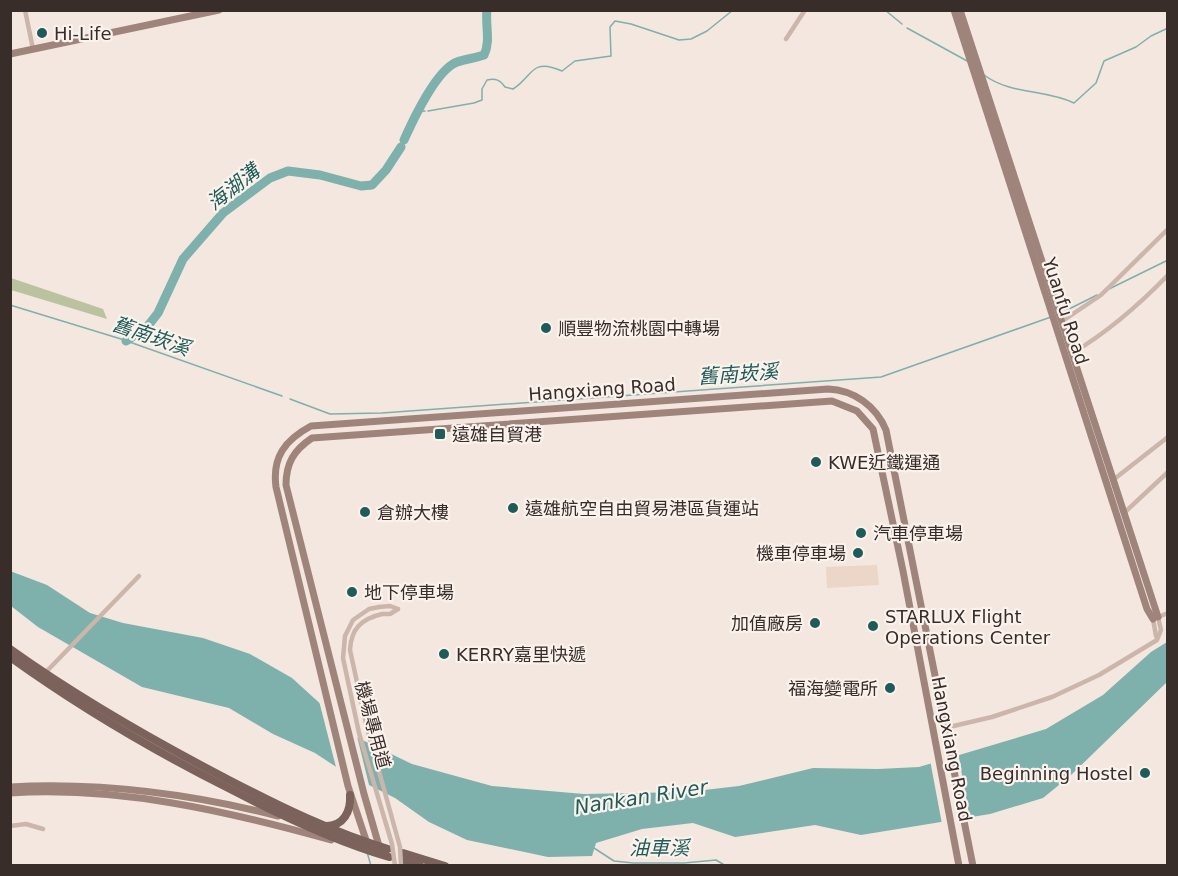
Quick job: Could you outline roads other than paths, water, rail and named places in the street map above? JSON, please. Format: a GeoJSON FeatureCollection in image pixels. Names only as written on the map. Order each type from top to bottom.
{"type":"FeatureCollection","features":[{"type":"Feature","properties":{"kind":"main road"},"geometry":{"type":"LineString","coordinates":[[10,649],[45,673],[180,755],[363,845]]}},
{"type":"Feature","properties":{"kind":"main road"},"geometry":{"type":"LineString","coordinates":[[10,657],[181,765],[292,820],[389,853]]}},
{"type":"Feature","properties":{"kind":"main road"},"geometry":{"type":"LineString","coordinates":[[325,826],[332,826],[345,818],[351,804],[349,790]]}},
{"type":"Feature","properties":{"kind":"main road"},"geometry":{"type":"LineString","coordinates":[[403,860],[420,866]]}},
{"type":"Feature","properties":{"kind":"main road"},"geometry":{"type":"LineString","coordinates":[[403,860],[445,866]]}},
{"type":"Feature","properties":{"kind":"street"},"geometry":{"type":"LineString","coordinates":[[25,10],[33,49]]}},
{"type":"Feature","properties":{"kind":"street"},"geometry":{"type":"LineString","coordinates":[[10,54],[219,10]]}},
{"type":"Feature","properties":{"kind":"street"},"geometry":{"type":"LineString","coordinates":[[786,39],[805,10]]}},
{"type":"Feature","properties":{"kind":"street","name":"Yuanfu Road"},"geometry":{"type":"LineString","coordinates":[[954,10],[1155,618]]}},
{"type":"Feature","properties":{"kind":"street","name":"Yuanfu Road"},"geometry":{"type":"LineString","coordinates":[[960,10],[1058,324]]}},
{"type":"Feature","properties":{"kind":"street"},"geometry":{"type":"LineString","coordinates":[[1058,324],[1101,295],[1167,229]]}},
{"type":"Feature","properties":{"kind":"street"},"geometry":{"type":"LineString","coordinates":[[1069,355],[1106,332],[1126,316],[1167,275]]}},
{"type":"Feature","properties":{"kind":"street","name":"Hangxiang Road"},"geometry":{"type":"LineString","coordinates":[[363,845],[317,663],[274,477],[283,448],[291,438],[311,426],[725,395],[836,389],[856,397],[869,406],[882,420],[886,430],[973,866]]}},
{"type":"Feature","properties":{"kind":"street","name":"Hangxiang Road"},"geometry":{"type":"LineString","coordinates":[[379,850],[286,485],[286,473],[295,452],[312,438],[832,400],[857,411],[873,429],[959,866]]}},
{"type":"Feature","properties":{"kind":"street"},"geometry":{"type":"LineString","coordinates":[[1109,482],[1167,437]]}},
{"type":"Feature","properties":{"kind":"street"},"geometry":{"type":"LineString","coordinates":[[1121,517],[1167,471]]}},
{"type":"Feature","properties":{"kind":"street"},"geometry":{"type":"LineString","coordinates":[[45,673],[139,576]]}},
{"type":"Feature","properties":{"kind":"street","name":"機場專用道"},"geometry":{"type":"LineString","coordinates":[[395,866],[392,844],[360,733],[343,658],[345,636],[353,620],[369,609],[390,606],[398,609],[390,614],[369,617],[360,622],[350,639],[350,650],[352,669],[403,860]]}},
{"type":"Feature","properties":{"kind":"street"},"geometry":{"type":"LineString","coordinates":[[946,731],[1052,698],[1099,675],[1151,645],[1160,636],[1160,624],[1155,618],[1167,613]]}},
{"type":"Feature","properties":{"kind":"street"},"geometry":{"type":"LineString","coordinates":[[10,787],[81,786],[164,793],[292,820]]}},
{"type":"Feature","properties":{"kind":"street"},"geometry":{"type":"LineString","coordinates":[[10,793],[84,793],[160,801],[261,820],[363,845]]}},
{"type":"Feature","properties":{"kind":"street"},"geometry":{"type":"LineString","coordinates":[[10,826],[26,824],[43,829]]}},
{"type":"Feature","properties":{"kind":"water","name":"Nankan River"},"geometry":{"type":"Polygon","coordinates":[[[10,571],[47,585],[90,613],[123,623],[203,638],[250,654],[292,678],[358,738],[412,764],[492,786],[584,794],[687,792],[739,786],[813,768],[919,767],[1046,729],[1103,695],[1151,652],[1167,642],[1167,682],[1070,776],[1043,798],[990,814],[861,835],[815,825],[735,837],[693,823],[642,829],[596,843],[592,856],[548,857],[467,840],[429,822],[395,798],[347,774],[315,753],[273,734],[229,708],[142,687],[38,627],[11,606],[10,571]]]}},
{"type":"Feature","properties":{"kind":"waterway","name":"海湖溝"},"geometry":{"type":"LineString","coordinates":[[404,140],[426,96],[441,75],[457,62],[484,55],[487,44],[487,10]]}},
{"type":"Feature","properties":{"kind":"waterway"},"geometry":{"type":"LineString","coordinates":[[428,111],[482,100],[482,89],[487,80],[498,80],[505,87],[513,89],[538,67],[552,67],[562,71],[575,61],[611,56],[610,27],[615,21],[679,40],[691,39],[707,31],[733,10]]}},
{"type":"Feature","properties":{"kind":"waterway"},"geometry":{"type":"LineString","coordinates":[[885,10],[902,24]]}},
{"type":"Feature","properties":{"kind":"waterway"},"geometry":{"type":"LineString","coordinates":[[907,28],[969,62]]}},
{"type":"Feature","properties":{"kind":"waterway"},"geometry":{"type":"LineString","coordinates":[[984,75],[1005,86],[1074,103],[1096,83],[1104,61],[1136,47],[1151,36],[1168,28]]}},
{"type":"Feature","properties":{"kind":"waterway","name":"海湖溝"},"geometry":{"type":"LineString","coordinates":[[417,112],[425,111]]}},
{"type":"Feature","properties":{"kind":"waterway","name":"海湖溝"},"geometry":{"type":"LineString","coordinates":[[126,341],[147,327],[158,313],[183,259],[223,213],[270,178],[288,171],[320,175],[361,186],[372,185],[386,170],[401,147]]}},
{"type":"Feature","properties":{"kind":"waterway","name":"舊南崁溪"},"geometry":{"type":"LineString","coordinates":[[1109,289],[1168,260]]}},
{"type":"Feature","properties":{"kind":"waterway","name":"舊南崁溪"},"geometry":{"type":"LineString","coordinates":[[1061,313],[1097,295]]}},
{"type":"Feature","properties":{"kind":"waterway","name":"舊南崁溪"},"geometry":{"type":"LineString","coordinates":[[10,305],[121,339],[282,396]]}},
{"type":"Feature","properties":{"kind":"waterway","name":"舊南崁溪"},"geometry":{"type":"LineString","coordinates":[[290,399],[330,414],[382,413],[881,377],[1051,317]]}},
{"type":"Feature","properties":{"kind":"waterway","name":"油車溪"},"geometry":{"type":"LineString","coordinates":[[594,848],[614,861],[684,863],[716,860],[726,866]]}},
{"type":"Feature","properties":{"kind":"waterway"},"geometry":{"type":"LineString","coordinates":[[367,852],[371,866]]}},
{"type":"Feature","properties":{"kind":"place","name":"Hi-Life"},"geometry":{"type":"Point","coordinates":[42,33]}},
{"type":"Feature","properties":{"kind":"place","name":"順豐物流桃園中轉場"},"geometry":{"type":"Point","coordinates":[546,328]}},
{"type":"Feature","properties":{"kind":"place","name":"遠雄自貿港"},"geometry":{"type":"Point","coordinates":[440,434]}},
{"type":"Feature","properties":{"kind":"place","name":"KWE近鐵運通"},"geometry":{"type":"Point","coordinates":[816,462]}},
{"type":"Feature","properties":{"kind":"place","name":"遠雄航空自由貿易港區貨運站"},"geometry":{"type":"Point","coordinates":[513,508]}},
{"type":"Feature","properties":{"kind":"place","name":"倉辦大樓"},"geometry":{"type":"Point","coordinates":[365,512]}},
{"type":"Feature","properties":{"kind":"place","name":"汽車停車場"},"geometry":{"type":"Point","coordinates":[861,533]}},
{"type":"Feature","properties":{"kind":"place","name":"機車停車場"},"geometry":{"type":"Point","coordinates":[858,553]}},
{"type":"Feature","properties":{"kind":"place","name":"地下停車場"},"geometry":{"type":"Point","coordinates":[352,592]}},
{"type":"Feature","properties":{"kind":"place","name":"加值廠房"},"geometry":{"type":"Point","coordinates":[815,623]}},
{"type":"Feature","properties":{"kind":"place","name":"STARLUX Flight Operations Center"},"geometry":{"type":"Point","coordinates":[873,626]}},
{"type":"Feature","properties":{"kind":"place","name":"KERRY嘉里快遞"},"geometry":{"type":"Point","coordinates":[444,654]}},
{"type":"Feature","properties":{"kind":"place","name":"福海變電所"},"geometry":{"type":"Point","coordinates":[890,688]}},
{"type":"Feature","properties":{"kind":"place","name":"Beginning Hostel"},"geometry":{"type":"Point","coordinates":[1145,773]}}]}
